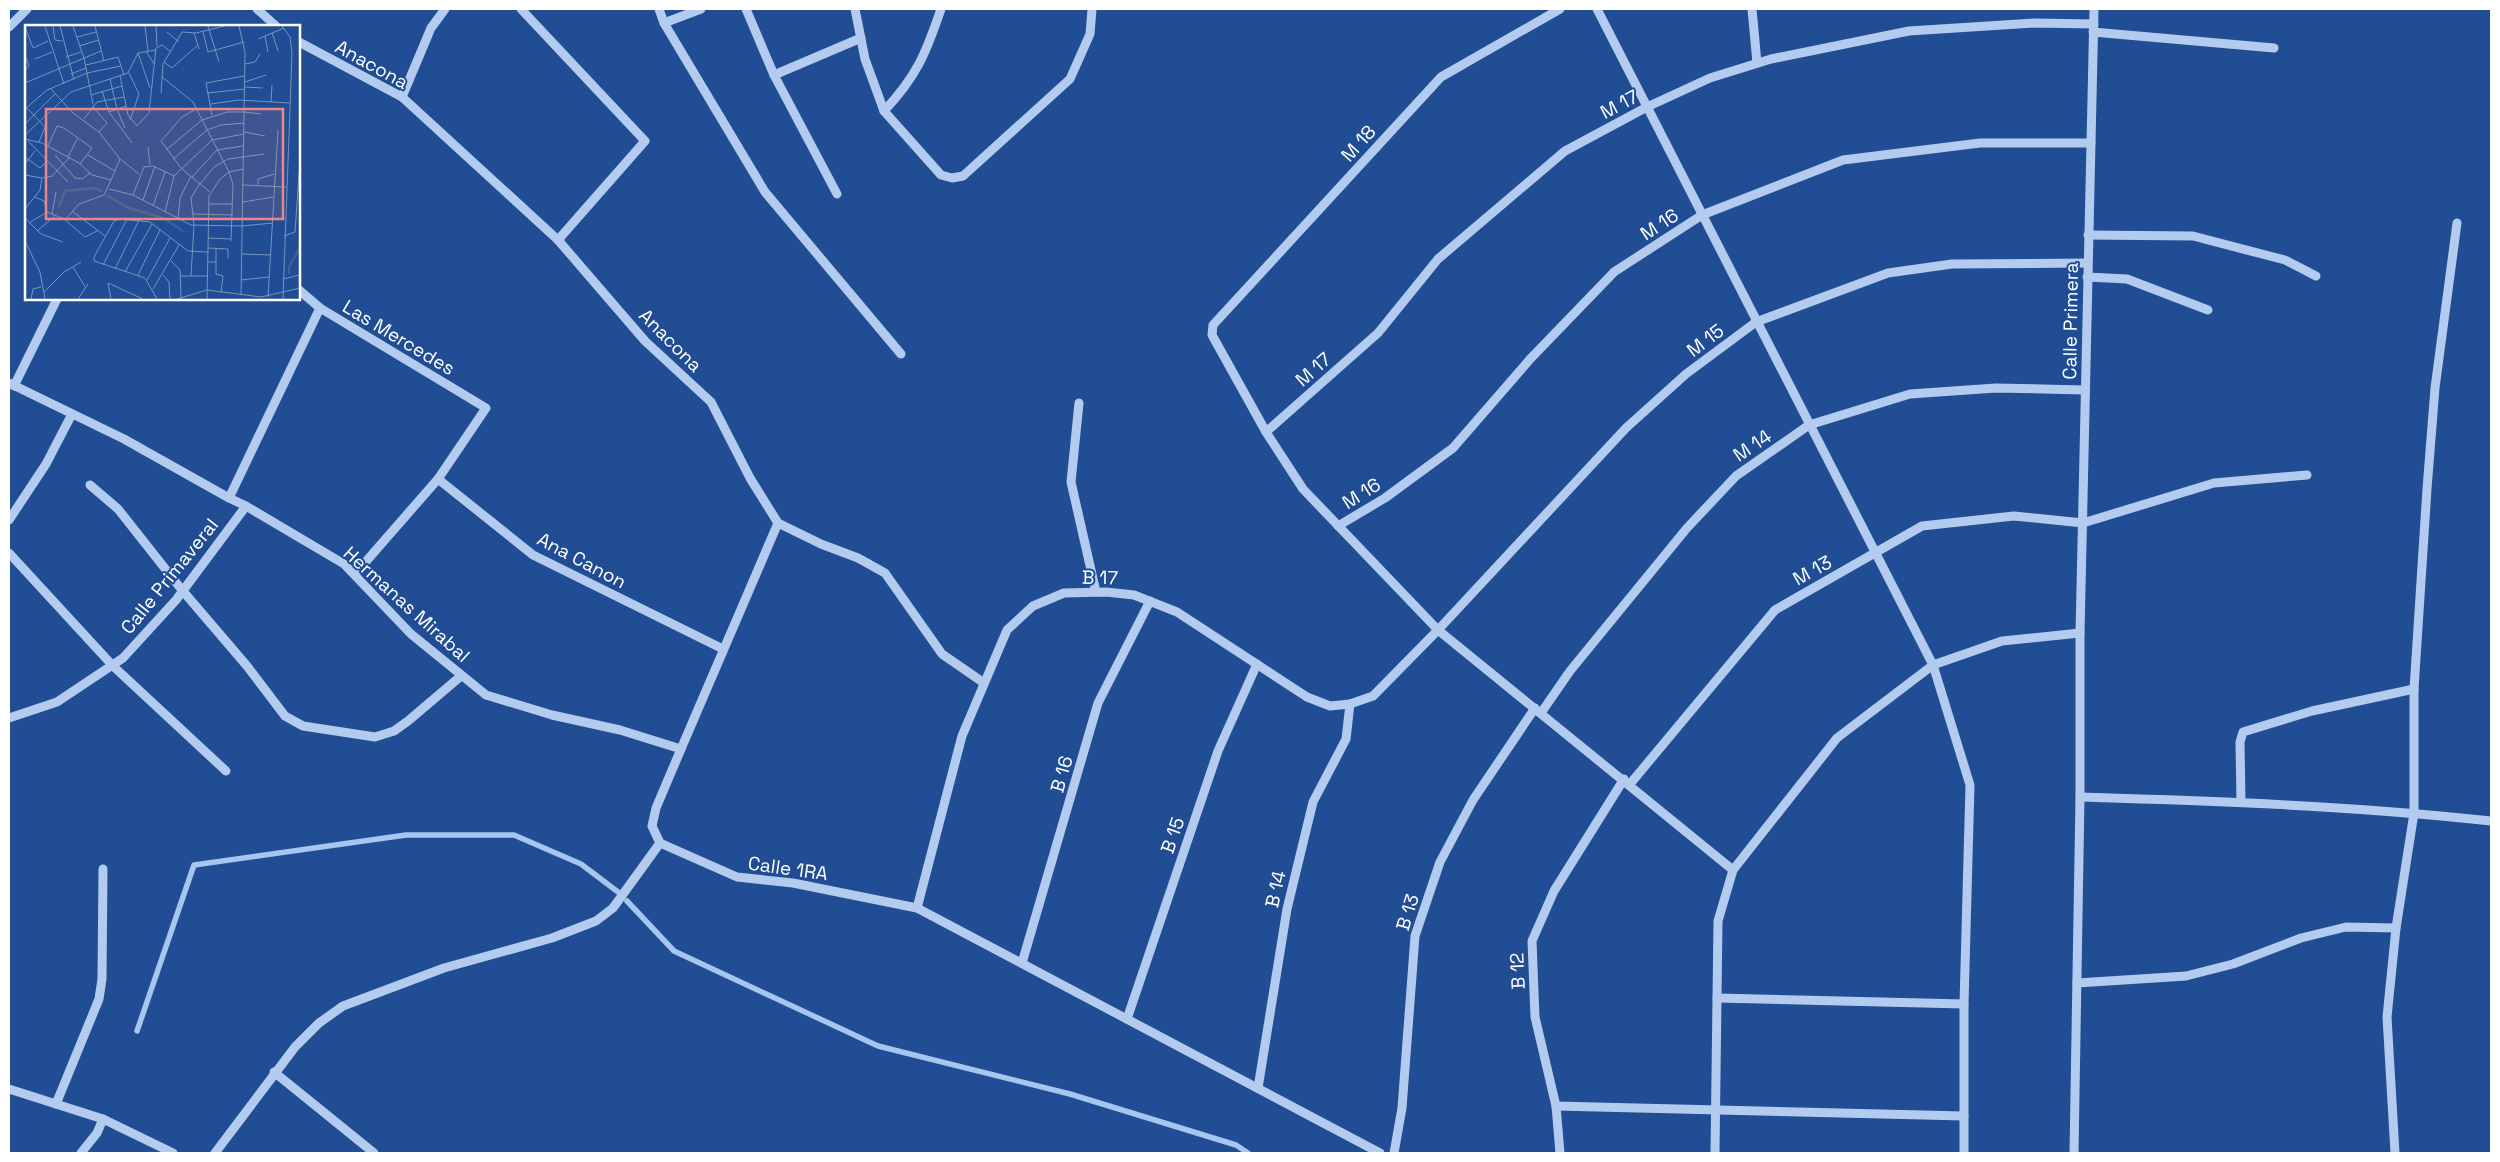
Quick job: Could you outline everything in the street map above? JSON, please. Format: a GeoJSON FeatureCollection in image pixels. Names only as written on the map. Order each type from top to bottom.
{"type":"FeatureCollection","features":[{"type":"Feature","properties":{"kind":"street"},"geometry":{"type":"LineString","coordinates":[[9,27],[27,9]]}},
{"type":"Feature","properties":{"kind":"street"},"geometry":{"type":"LineString","coordinates":[[257,9],[275,25]]}},
{"type":"Feature","properties":{"kind":"street"},"geometry":{"type":"LineString","coordinates":[[402,97],[432,28],[445,9]]}},
{"type":"Feature","properties":{"kind":"street"},"geometry":{"type":"LineString","coordinates":[[521,9],[645,141],[558,240]]}},
{"type":"Feature","properties":{"kind":"street"},"geometry":{"type":"LineString","coordinates":[[659,9],[664,23],[765,192],[901,354]]}},
{"type":"Feature","properties":{"kind":"street"},"geometry":{"type":"LineString","coordinates":[[664,23],[702,9]]}},
{"type":"Feature","properties":{"kind":"street"},"geometry":{"type":"LineString","coordinates":[[746,9],[774,75],[837,194]]}},
{"type":"Feature","properties":{"kind":"street"},"geometry":{"type":"LineString","coordinates":[[855,9],[865,59],[884,111],[941,175],[952,178],[963,176],[1070,79],[1090,34],[1092,9]]}},
{"type":"Feature","properties":{"kind":"street"},"geometry":{"type":"LineString","coordinates":[[884,111],[904,90],[924,57],[941,9]]}},
{"type":"Feature","properties":{"kind":"street","name":"M 18"},"geometry":{"type":"LineString","coordinates":[[1266,432],[1212,335],[1213,325],[1440,77],[1560,9]]}},
{"type":"Feature","properties":{"kind":"street"},"geometry":{"type":"LineString","coordinates":[[1597,9],[1933,665],[1970,785],[1964,1004],[1964,1153]]}},
{"type":"Feature","properties":{"kind":"street"},"geometry":{"type":"LineString","coordinates":[[1752,9],[1757,63]]}},
{"type":"Feature","properties":{"kind":"street","name":"Calle Primera"},"geometry":{"type":"LineString","coordinates":[[2074,1153],[2084,390],[2094,9]]}},
{"type":"Feature","properties":{"kind":"street","name":"M 17"},"geometry":{"type":"LineString","coordinates":[[1266,432],[1378,333],[1438,259],[1565,151],[1647,107],[1710,78],[1757,63],[1909,31],[2035,24],[2094,28],[2274,48]]}},
{"type":"Feature","properties":{"kind":"street"},"geometry":{"type":"LineString","coordinates":[[774,75],[861,38]]}},
{"type":"Feature","properties":{"kind":"street","name":"Anacona"},"geometry":{"type":"LineString","coordinates":[[300,43],[402,97],[558,240],[645,341],[711,402],[750,478],[778,523]]}},
{"type":"Feature","properties":{"kind":"street","name":"M 16"},"geometry":{"type":"LineString","coordinates":[[1338,526],[1385,498],[1453,448],[1531,358],[1614,272],[1702,215],[1843,160],[1980,143],[2091,143]]}},
{"type":"Feature","properties":{"kind":"street"},"geometry":{"type":"LineString","coordinates":[[2396,1153],[2388,1017],[2396,928],[2414,813],[2414,689],[2435,388],[2457,223]]}},
{"type":"Feature","properties":{"kind":"street"},"geometry":{"type":"LineString","coordinates":[[2088,235],[2193,236],[2285,260],[2316,276]]}},
{"type":"Feature","properties":{"kind":"street","name":"M 15"},"geometry":{"type":"LineString","coordinates":[[1438,630],[1626,428],[1686,374],[1756,322],[1888,272],[1952,264],[2087,262]]}},
{"type":"Feature","properties":{"kind":"street"},"geometry":{"type":"LineString","coordinates":[[2087,277],[2126,279],[2208,310]]}},
{"type":"Feature","properties":{"kind":"street","name":"Las Mercedes"},"geometry":{"type":"LineString","coordinates":[[300,291],[320,308],[486,408],[438,479]]}},
{"type":"Feature","properties":{"kind":"street"},"geometry":{"type":"LineString","coordinates":[[12,384],[56,300]]}},
{"type":"Feature","properties":{"kind":"street"},"geometry":{"type":"LineString","coordinates":[[229,498],[320,308]]}},
{"type":"Feature","properties":{"kind":"street","name":"Hermanas Mirabal"},"geometry":{"type":"LineString","coordinates":[[12,384],[124,439],[246,506],[344,564],[411,634],[486,695],[552,715],[620,730],[681,749]]}},
{"type":"Feature","properties":{"kind":"street","name":"M 14"},"geometry":{"type":"LineString","coordinates":[[1538,711],[1687,528],[1736,476],[1809,425],[1910,394],[1996,388],[2084,390]]}},
{"type":"Feature","properties":{"kind":"street"},"geometry":{"type":"LineString","coordinates":[[1079,403],[1071,482],[1096,592]]}},
{"type":"Feature","properties":{"kind":"street"},"geometry":{"type":"LineString","coordinates":[[9,520],[46,464],[72,414]]}},
{"type":"Feature","properties":{"kind":"street"},"geometry":{"type":"LineString","coordinates":[[1266,432],[1303,489],[1438,630],[1733,870]]}},
{"type":"Feature","properties":{"kind":"street"},"geometry":{"type":"LineString","coordinates":[[2083,523],[2214,483],[2307,475]]}},
{"type":"Feature","properties":{"kind":"street"},"geometry":{"type":"LineString","coordinates":[[355,574],[438,479]]}},
{"type":"Feature","properties":{"kind":"street","name":"Ana Canon"},"geometry":{"type":"LineString","coordinates":[[438,479],[533,556],[724,649]]}},
{"type":"Feature","properties":{"kind":"street"},"geometry":{"type":"LineString","coordinates":[[90,485],[118,509],[182,590],[247,666],[285,716],[303,726],[375,737],[394,731],[461,676]]}},
{"type":"Feature","properties":{"kind":"street","name":"Calle Primaveral"},"geometry":{"type":"LineString","coordinates":[[9,718],[57,702],[113,666],[176,600],[246,506]]}},
{"type":"Feature","properties":{"kind":"street","name":"M 13"},"geometry":{"type":"LineString","coordinates":[[1627,782],[1775,610],[1876,552],[1922,526],[2014,516],[2083,523]]}},
{"type":"Feature","properties":{"kind":"street"},"geometry":{"type":"LineString","coordinates":[[215,1153],[274,1072],[295,1047],[319,1023],[343,1006],[444,968],[552,938],[596,920],[613,908],[660,843],[652,826],[656,808],[778,523],[821,544],[858,558],[884,573],[942,654],[984,683]]}},
{"type":"Feature","properties":{"kind":"street"},"geometry":{"type":"LineString","coordinates":[[9,553],[113,666],[226,771]]}},
{"type":"Feature","properties":{"kind":"street","name":"B 17"},"geometry":{"type":"LineString","coordinates":[[917,908],[962,736],[1007,630],[1033,606],[1064,594],[1096,592],[1134,595],[1177,612],[1307,697],[1330,706],[1350,704],[1373,696],[1438,630]]}},
{"type":"Feature","properties":{"kind":"street","name":"B 16"},"geometry":{"type":"LineString","coordinates":[[1022,963],[1098,703],[1150,601]]}},
{"type":"Feature","properties":{"kind":"street"},"geometry":{"type":"LineString","coordinates":[[1715,1153],[1718,921],[1733,870],[1837,738],[1933,665],[2002,640],[2080,633]]}},
{"type":"Feature","properties":{"kind":"street","name":"B 15"},"geometry":{"type":"LineString","coordinates":[[1127,1019],[1218,751],[1257,664]]}},
{"type":"Feature","properties":{"kind":"street"},"geometry":{"type":"LineString","coordinates":[[2242,802],[2240,742],[2243,732],[2312,711],[2414,689]]}},
{"type":"Feature","properties":{"kind":"street","name":"B 14"},"geometry":{"type":"LineString","coordinates":[[1258,1088],[1286,909],[1313,802],[1346,739],[1350,704]]}},
{"type":"Feature","properties":{"kind":"street","name":"B 13"},"geometry":{"type":"LineString","coordinates":[[1394,1153],[1402,1108],[1415,936],[1445,853],[1473,800],[1538,711]]}},
{"type":"Feature","properties":{"kind":"street","name":"B 12"},"geometry":{"type":"LineString","coordinates":[[1560,1153],[1556,1106],[1535,1017],[1532,941],[1554,891],[1627,782]]}},
{"type":"Feature","properties":{"kind":"street"},"geometry":{"type":"LineString","coordinates":[[2080,797],[2242,802],[2414,813],[2491,821]]}},
{"type":"Feature","properties":{"kind":"street","name":"Calle 1RA"},"geometry":{"type":"LineString","coordinates":[[660,843],[737,877],[793,883],[917,908],[1380,1153]]}},
{"type":"Feature","properties":{"kind":"street"},"geometry":{"type":"LineString","coordinates":[[56,1104],[99,999],[102,979],[103,869]]}},
{"type":"Feature","properties":{"kind":"street"},"geometry":{"type":"LineString","coordinates":[[2077,983],[2186,976],[2233,964],[2301,938],[2346,927],[2396,928]]}},
{"type":"Feature","properties":{"kind":"street"},"geometry":{"type":"LineString","coordinates":[[1717,998],[1964,1004]]}},
{"type":"Feature","properties":{"kind":"street"},"geometry":{"type":"LineString","coordinates":[[274,1072],[374,1153]]}},
{"type":"Feature","properties":{"kind":"street"},"geometry":{"type":"LineString","coordinates":[[9,1090],[103,1119],[173,1153]]}},
{"type":"Feature","properties":{"kind":"street"},"geometry":{"type":"LineString","coordinates":[[1556,1106],[1964,1116]]}},
{"type":"Feature","properties":{"kind":"street"},"geometry":{"type":"LineString","coordinates":[[81,1153],[97,1133],[103,1119]]}},
{"type":"Feature","properties":{"kind":"waterway"},"geometry":{"type":"LineString","coordinates":[[137,1031],[194,865],[406,835],[514,835],[581,864],[622,895]]}},
{"type":"Feature","properties":{"kind":"waterway"},"geometry":{"type":"LineString","coordinates":[[627,901],[674,951],[878,1046],[1070,1094],[1236,1145],[1248,1153]]}}]}
